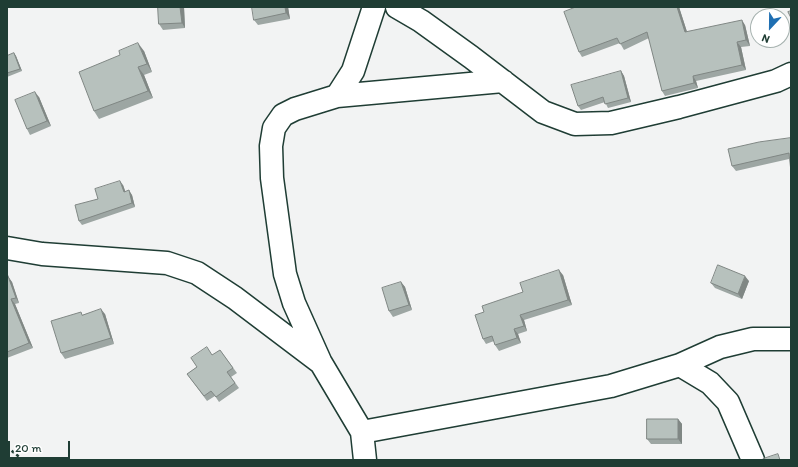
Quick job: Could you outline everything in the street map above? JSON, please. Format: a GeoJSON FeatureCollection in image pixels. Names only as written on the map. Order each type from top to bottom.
{"type":"FeatureCollection","features":[{"type":"Feature","properties":{"kind":"street"},"geometry":{"type":"LineString","coordinates":[[337,96],[353,72],[374,7]]}},
{"type":"Feature","properties":{"kind":"street"},"geometry":{"type":"LineString","coordinates":[[397,7],[421,21],[543,112],[575,124],[611,123],[672,109],[776,81],[791,74]]}},
{"type":"Feature","properties":{"kind":"street"},"geometry":{"type":"LineString","coordinates":[[365,460],[362,432],[321,363],[294,304],[285,274],[272,178],[271,146],[274,128],[283,115],[302,107],[337,96],[503,81]]}},
{"type":"Feature","properties":{"kind":"street"},"geometry":{"type":"LineString","coordinates":[[7,248],[42,254],[167,263],[197,273],[235,298],[321,363]]}},
{"type":"Feature","properties":{"kind":"street"},"geometry":{"type":"LineString","coordinates":[[362,432],[611,386],[680,365],[720,347],[753,339],[791,339]]}},
{"type":"Feature","properties":{"kind":"street"},"geometry":{"type":"LineString","coordinates":[[680,365],[710,383],[728,402],[753,460]]}},
{"type":"Feature","properties":{"kind":"path"},"geometry":{"type":"LineString","coordinates":[[7,447],[23,460]]}},
{"type":"Feature","properties":{"kind":"building"},"geometry":{"type":"Polygon","coordinates":[[[158,7],[180,7],[182,23],[159,24],[158,7]]]}},
{"type":"Feature","properties":{"kind":"building"},"geometry":{"type":"Polygon","coordinates":[[[252,7],[285,7],[286,13],[254,20],[252,7]]]}},
{"type":"Feature","properties":{"kind":"building"},"geometry":{"type":"Polygon","coordinates":[[[576,7],[677,7],[685,32],[742,20],[746,40],[737,42],[742,65],[693,76],[694,83],[662,91],[647,32],[620,44],[617,38],[579,52],[564,12],[576,7]]]}},
{"type":"Feature","properties":{"kind":"building"},"geometry":{"type":"Polygon","coordinates":[[[138,43],[147,64],[138,67],[148,91],[94,111],[79,72],[120,55],[119,51],[138,43]]]}},
{"type":"Feature","properties":{"kind":"building"},"geometry":{"type":"Polygon","coordinates":[[[14,53],[20,69],[7,73],[7,56],[14,53]]]}},
{"type":"Feature","properties":{"kind":"building"},"geometry":{"type":"Polygon","coordinates":[[[621,71],[628,98],[605,104],[603,97],[578,106],[571,85],[621,71]]]}},
{"type":"Feature","properties":{"kind":"building"},"geometry":{"type":"Polygon","coordinates":[[[35,92],[47,121],[27,129],[15,100],[35,92]]]}},
{"type":"Feature","properties":{"kind":"building"},"geometry":{"type":"Polygon","coordinates":[[[791,138],[791,172],[789,153],[732,166],[728,149],[759,142],[791,138]]]}},
{"type":"Feature","properties":{"kind":"building"},"geometry":{"type":"Polygon","coordinates":[[[120,181],[124,192],[129,190],[132,203],[79,221],[75,205],[98,199],[95,189],[120,181]]]}},
{"type":"Feature","properties":{"kind":"building"},"geometry":{"type":"Polygon","coordinates":[[[718,265],[745,276],[738,294],[711,283],[718,265]]]}},
{"type":"Feature","properties":{"kind":"building"},"geometry":{"type":"Polygon","coordinates":[[[559,270],[568,300],[520,315],[524,326],[514,329],[517,338],[495,345],[492,336],[483,339],[475,315],[484,312],[482,306],[523,292],[520,283],[559,270]]]}},
{"type":"Feature","properties":{"kind":"building"},"geometry":{"type":"Polygon","coordinates":[[[8,276],[16,298],[11,299],[29,343],[7,352],[7,277],[8,276]]]}},
{"type":"Feature","properties":{"kind":"building"},"geometry":{"type":"Polygon","coordinates":[[[401,282],[409,305],[389,311],[382,288],[401,282]]]}},
{"type":"Feature","properties":{"kind":"building"},"geometry":{"type":"Polygon","coordinates":[[[101,309],[111,338],[61,353],[51,321],[81,312],[82,315],[101,309]]]}},
{"type":"Feature","properties":{"kind":"building"},"geometry":{"type":"Polygon","coordinates":[[[207,347],[212,355],[220,350],[233,368],[227,372],[235,383],[216,397],[211,391],[204,396],[187,374],[197,367],[191,358],[207,347]]]}},
{"type":"Feature","properties":{"kind":"building"},"geometry":{"type":"Polygon","coordinates":[[[647,419],[678,419],[678,439],[647,439],[647,419]]]}},
{"type":"Feature","properties":{"kind":"building"},"geometry":{"type":"Polygon","coordinates":[[[778,454],[780,460],[763,460],[763,459],[778,454]]]}}]}
